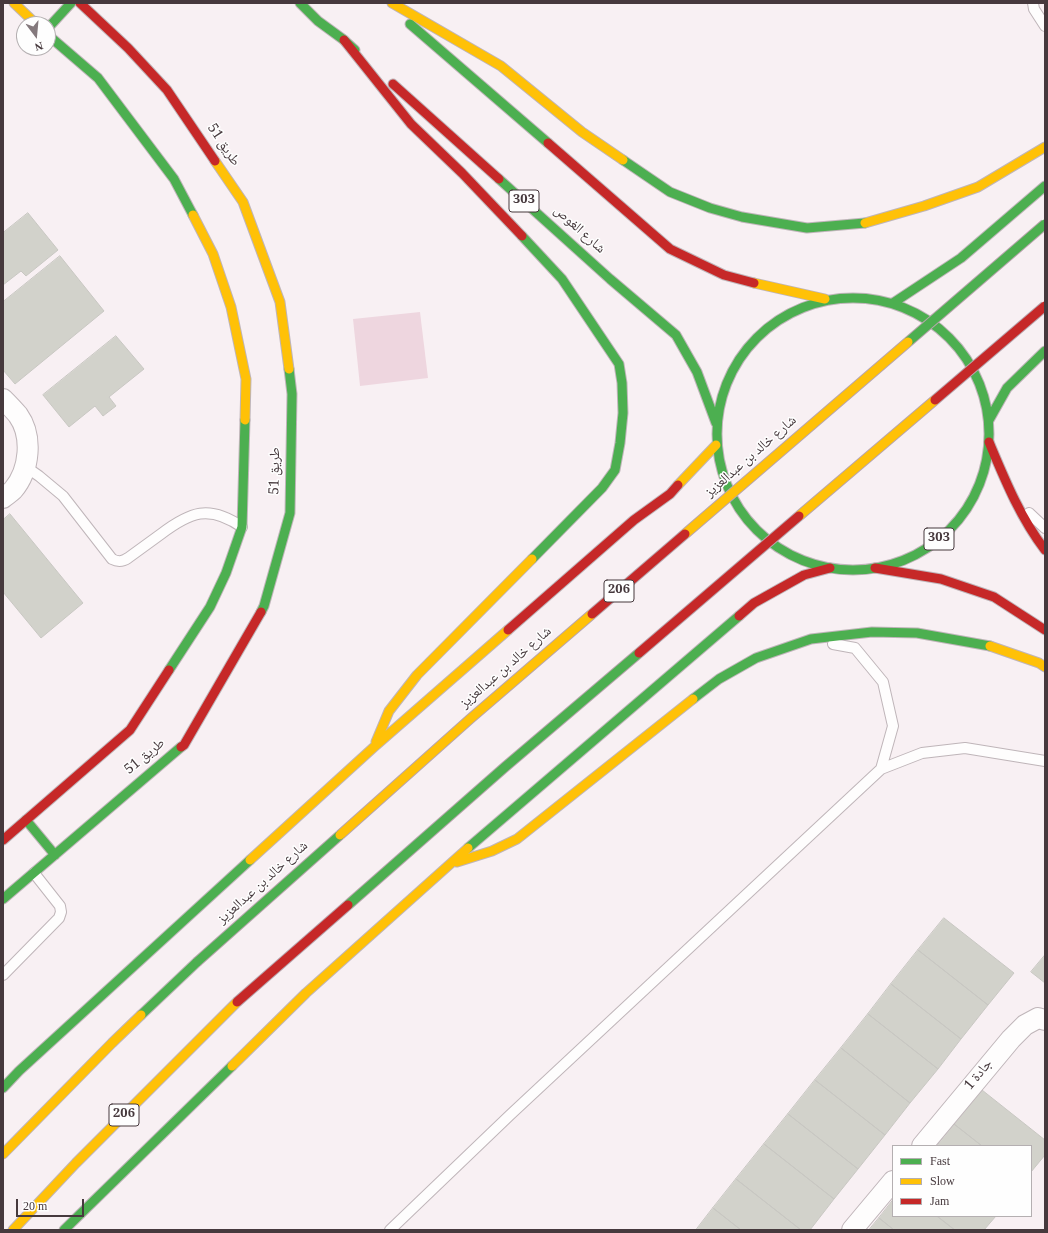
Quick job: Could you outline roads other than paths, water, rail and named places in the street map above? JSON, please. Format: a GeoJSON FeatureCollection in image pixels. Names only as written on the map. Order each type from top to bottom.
{"type":"FeatureCollection","features":[{"type":"Feature","properties":{"kind":"main road"},"geometry":{"type":"LineString","coordinates":[[14,3],[28,16]]}},
{"type":"Feature","properties":{"kind":"main road"},"geometry":{"type":"LineString","coordinates":[[56,19],[71,3]]}},
{"type":"Feature","properties":{"kind":"main road","name":"طريق 51"},"geometry":{"type":"LineString","coordinates":[[3,899],[184,745],[264,606],[290,513],[292,394],[280,302],[243,202],[167,90],[128,48],[80,3]]}},
{"type":"Feature","properties":{"kind":"main road","name":"شارع الغوص"},"geometry":{"type":"LineString","coordinates":[[300,3],[318,21],[344,40],[610,279],[676,335],[697,372],[716,423]]}},
{"type":"Feature","properties":{"kind":"main road","name":"303"},"geometry":{"type":"LineString","coordinates":[[386,3],[670,249],[724,275],[766,287],[826,300]]}},
{"type":"Feature","properties":{"kind":"main road"},"geometry":{"type":"LineString","coordinates":[[392,3],[501,66],[582,132],[670,192],[710,208],[742,217],[807,228],[869,224],[978,187],[1045,147]]}},
{"type":"Feature","properties":{"kind":"main road"},"geometry":{"type":"LineString","coordinates":[[344,40],[411,124],[462,173],[562,279],[618,364],[622,383],[623,413],[615,470],[602,488],[417,675],[389,711],[374,747]]}},
{"type":"Feature","properties":{"kind":"main road"},"geometry":{"type":"LineString","coordinates":[[3,840],[130,730],[210,606],[226,572],[242,527],[246,379],[231,308],[213,254],[174,179],[98,78],[56,42]]}},
{"type":"Feature","properties":{"kind":"main road"},"geometry":{"type":"LineString","coordinates":[[893,303],[961,258],[1045,186]]}},
{"type":"Feature","properties":{"kind":"main road","name":"شارع خالد بن عبدالعزيز"},"geometry":{"type":"LineString","coordinates":[[3,1154],[106,1049],[197,962],[470,719],[1045,224]]}},
{"type":"Feature","properties":{"kind":"main road","name":"303"},"geometry":{"type":"LineString","coordinates":[[848,297],[870,298],[893,303],[914,312],[934,324],[951,338],[966,356],[977,376],[985,397],[989,420],[989,442],[986,465],[979,486],[968,507],[954,525],[938,540],[918,553],[898,562],[875,568],[853,570],[830,568],[808,563],[787,554],[768,541],[752,526],[738,508],[727,489],[720,468],[716,445],[716,423],[720,401],[727,380],[737,360],[750,343],[785,315],[805,306],[826,300],[848,297]]}},
{"type":"Feature","properties":{"kind":"main road","name":"206"},"geometry":{"type":"LineString","coordinates":[[13,1230],[76,1163],[237,1002],[505,768],[1045,306]]}},
{"type":"Feature","properties":{"kind":"main road"},"geometry":{"type":"LineString","coordinates":[[989,420],[1007,388],[1045,351]]}},
{"type":"Feature","properties":{"kind":"main road"},"geometry":{"type":"LineString","coordinates":[[989,442],[1013,499],[1034,536],[1045,550]]}},
{"type":"Feature","properties":{"kind":"main road"},"geometry":{"type":"LineString","coordinates":[[3,1088],[19,1071],[374,747],[634,520],[670,494],[716,445]]}},
{"type":"Feature","properties":{"kind":"main road"},"geometry":{"type":"LineString","coordinates":[[64,1230],[306,993],[448,865],[754,603],[804,576],[830,568]]}},
{"type":"Feature","properties":{"kind":"main road"},"geometry":{"type":"LineString","coordinates":[[875,568],[941,579],[994,597],[1045,630]]}},
{"type":"Feature","properties":{"kind":"main road"},"geometry":{"type":"LineString","coordinates":[[448,865],[492,851],[517,839],[719,679],[756,658],[811,640],[872,632],[917,633],[986,645],[1039,663],[1045,667]]}},
{"type":"Feature","properties":{"kind":"main road"},"geometry":{"type":"LineString","coordinates":[[26,820],[55,855]]}},
{"type":"Feature","properties":{"kind":"street"},"geometry":{"type":"LineString","coordinates":[[3,399],[18,415],[24,427],[28,453],[26,467],[20,479],[12,490],[3,498]]}},
{"type":"Feature","properties":{"kind":"street","name":"جادة 1"},"geometry":{"type":"LineString","coordinates":[[923,1145],[1011,1039],[1025,1025],[1038,1018],[1045,1020]]}},
{"type":"Feature","properties":{"kind":"street"},"geometry":{"type":"LineString","coordinates":[[852,1230],[892,1182]]}},
{"type":"Feature","properties":{"kind":"lane"},"geometry":{"type":"LineString","coordinates":[[1033,3],[1034,9],[1045,26]]}},
{"type":"Feature","properties":{"kind":"lane"},"geometry":{"type":"LineString","coordinates":[[26,467],[63,496],[107,554],[118,562],[128,558],[188,516],[199,514],[222,516],[233,520],[242,527]]}},
{"type":"Feature","properties":{"kind":"lane"},"geometry":{"type":"LineString","coordinates":[[1013,499],[1045,528]]}},
{"type":"Feature","properties":{"kind":"lane"},"geometry":{"type":"LineString","coordinates":[[811,640],[855,648],[883,682],[892,726],[881,769]]}},
{"type":"Feature","properties":{"kind":"lane"},"geometry":{"type":"LineString","coordinates":[[390,1230],[881,769],[922,753],[965,748],[1045,761]]}},
{"type":"Feature","properties":{"kind":"lane"},"geometry":{"type":"LineString","coordinates":[[3,975],[59,918],[61,912],[60,906],[34,873]]}}]}
